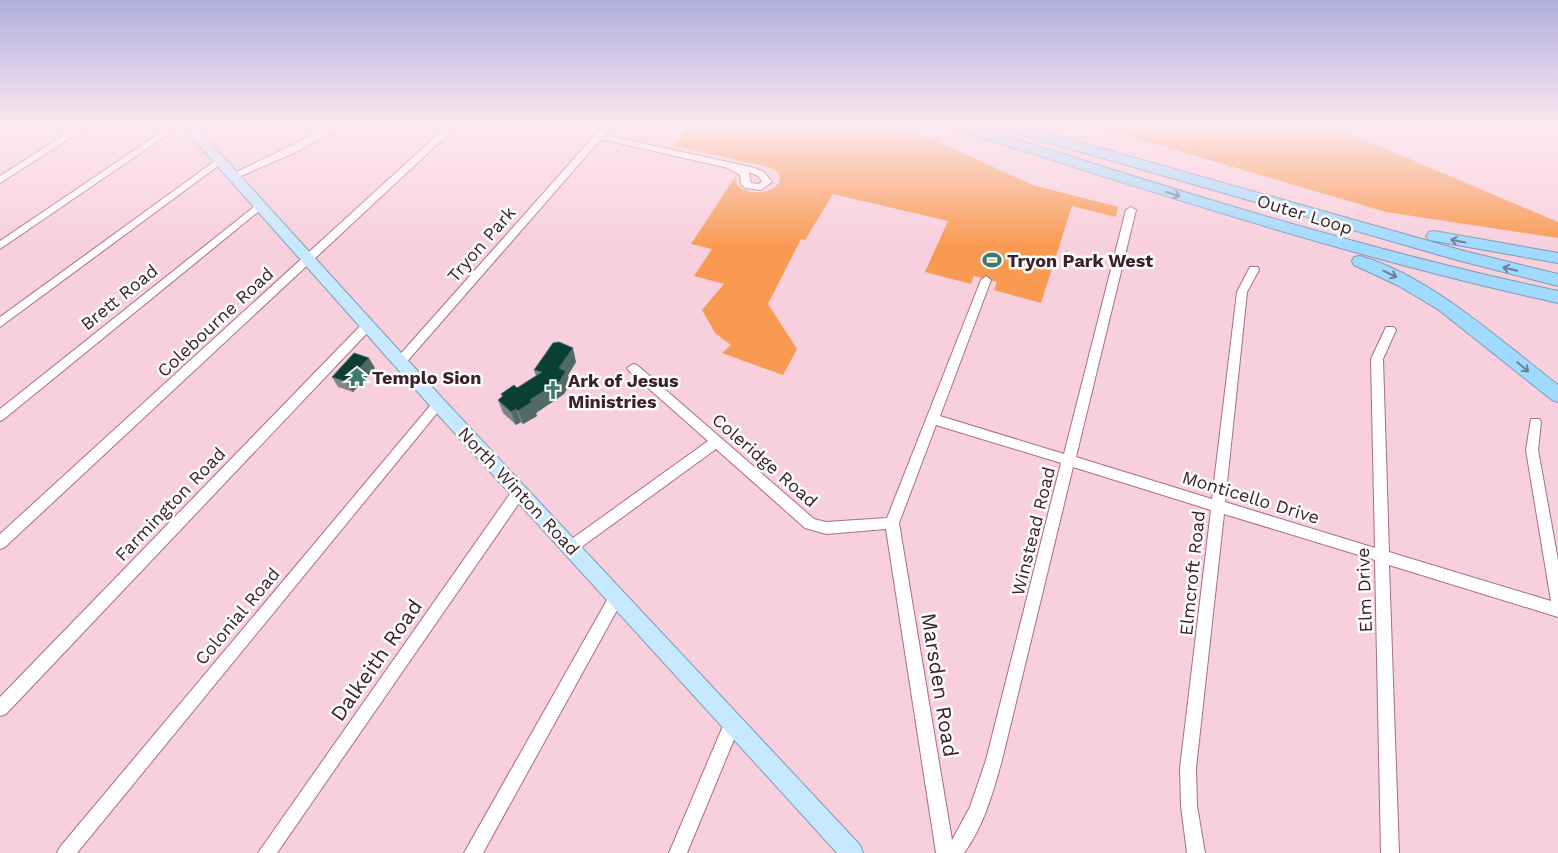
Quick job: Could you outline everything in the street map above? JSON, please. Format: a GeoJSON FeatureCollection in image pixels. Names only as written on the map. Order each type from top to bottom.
{"type":"FeatureCollection","features":[{"type":"Feature","properties":{"kind":"highway","name":"Outer Loop"},"geometry":{"type":"LineString","coordinates":[[1084,166],[1247,218],[1404,263],[1558,296]]}},
{"type":"Feature","properties":{"kind":"highway","name":"Outer Loop"},"geometry":{"type":"LineString","coordinates":[[1144,166],[1480,261],[1558,280]]}},
{"type":"Feature","properties":{"kind":"highway"},"geometry":{"type":"LineString","coordinates":[[1249,196],[1446,239],[1558,258]]}},
{"type":"Feature","properties":{"kind":"highway"},"geometry":{"type":"LineString","coordinates":[[1247,218],[1364,262],[1428,295],[1472,325],[1558,395]]}},
{"type":"Feature","properties":{"kind":"main road","name":"North Winton Road"},"geometry":{"type":"LineString","coordinates":[[223,166],[438,404],[852,853]]}},
{"type":"Feature","properties":{"kind":"street"},"geometry":{"type":"LineString","coordinates":[[0,180],[22,166]]}},
{"type":"Feature","properties":{"kind":"street"},"geometry":{"type":"LineString","coordinates":[[0,246],[118,166]]}},
{"type":"Feature","properties":{"kind":"street"},"geometry":{"type":"LineString","coordinates":[[0,323],[213,166]]}},
{"type":"Feature","properties":{"kind":"street"},"geometry":{"type":"LineString","coordinates":[[233,176],[257,166]]}},
{"type":"Feature","properties":{"kind":"street","name":"Colebourne Road"},"geometry":{"type":"LineString","coordinates":[[0,543],[410,166]]}},
{"type":"Feature","properties":{"kind":"street","name":"Tryon Park"},"geometry":{"type":"LineString","coordinates":[[400,362],[573,166]]}},
{"type":"Feature","properties":{"kind":"street","name":"Brett Road"},"geometry":{"type":"LineString","coordinates":[[0,416],[260,205]]}},
{"type":"Feature","properties":{"kind":"street","name":"Winstead Road"},"geometry":{"type":"LineString","coordinates":[[954,853],[967,836],[982,800],[994,760],[1131,210]]}},
{"type":"Feature","properties":{"kind":"street","name":"Elmcroft Road"},"geometry":{"type":"LineString","coordinates":[[1196,853],[1189,806],[1188,768],[1242,292],[1254,270]]}},
{"type":"Feature","properties":{"kind":"street"},"geometry":{"type":"LineString","coordinates":[[892,523],[986,280]]}},
{"type":"Feature","properties":{"kind":"street","name":"Farmington Road"},"geometry":{"type":"LineString","coordinates":[[0,708],[367,326]]}},
{"type":"Feature","properties":{"kind":"street","name":"Elm Drive"},"geometry":{"type":"LineString","coordinates":[[1390,330],[1377,359],[1390,853]]}},
{"type":"Feature","properties":{"kind":"street","name":"Coleridge Road"},"geometry":{"type":"LineString","coordinates":[[634,368],[716,442],[814,526],[826,528],[892,523]]}},
{"type":"Feature","properties":{"kind":"street","name":"Colonial Road"},"geometry":{"type":"LineString","coordinates":[[66,853],[438,404]]}},
{"type":"Feature","properties":{"kind":"street","name":"Monticello Drive"},"geometry":{"type":"LineString","coordinates":[[933,419],[1558,610]]}},
{"type":"Feature","properties":{"kind":"street"},"geometry":{"type":"LineString","coordinates":[[1535,422],[1532,450],[1558,601]]}},
{"type":"Feature","properties":{"kind":"street"},"geometry":{"type":"LineString","coordinates":[[570,548],[716,442]]}},
{"type":"Feature","properties":{"kind":"street","name":"Dalkeith Road"},"geometry":{"type":"LineString","coordinates":[[267,853],[519,492]]}},
{"type":"Feature","properties":{"kind":"street","name":"Marsden Road"},"geometry":{"type":"LineString","coordinates":[[892,523],[945,853]]}},
{"type":"Feature","properties":{"kind":"street"},"geometry":{"type":"LineString","coordinates":[[473,853],[616,598]]}},
{"type":"Feature","properties":{"kind":"street"},"geometry":{"type":"LineString","coordinates":[[678,853],[732,725]]}},
{"type":"Feature","properties":{"kind":"shaded area","name":"Tryon Park West"},"geometry":{"type":"Polygon","coordinates":[[[763,166],[991,166],[1032,185],[1118,207],[1116,217],[1072,206],[1041,303],[994,290],[997,282],[974,276],[971,284],[925,272],[948,221],[833,194],[805,240],[801,239],[768,304],[797,349],[783,375],[722,353],[731,345],[715,333],[702,310],[724,284],[694,276],[712,249],[691,244],[737,174],[735,180],[738,186],[747,191],[766,191],[774,188],[779,183],[780,178],[777,172],[763,166]]]}},
{"type":"Feature","properties":{"kind":"shaded area"},"geometry":{"type":"Polygon","coordinates":[[[1229,166],[1426,166],[1558,222],[1558,238],[1386,212],[1229,166]]]}},
{"type":"Feature","properties":{"kind":"building"},"geometry":{"type":"Polygon","coordinates":[[[559,342],[573,348],[559,368],[566,371],[560,381],[530,400],[532,402],[518,411],[516,409],[511,412],[498,400],[503,396],[501,394],[514,385],[517,388],[542,372],[534,370],[553,343],[559,342]]]}},
{"type":"Feature","properties":{"kind":"building"},"geometry":{"type":"Polygon","coordinates":[[[354,353],[369,358],[347,382],[332,377],[354,353]]]}},
{"type":"Feature","properties":{"kind":"place","name":"Tryon Park West"},"geometry":{"type":"Point","coordinates":[992,260]}},
{"type":"Feature","properties":{"kind":"place","name":"Templo Sion"},"geometry":{"type":"Point","coordinates":[357,377]}},
{"type":"Feature","properties":{"kind":"place","name":"Ark of Jesus Ministries"},"geometry":{"type":"Point","coordinates":[553,390]}}]}
